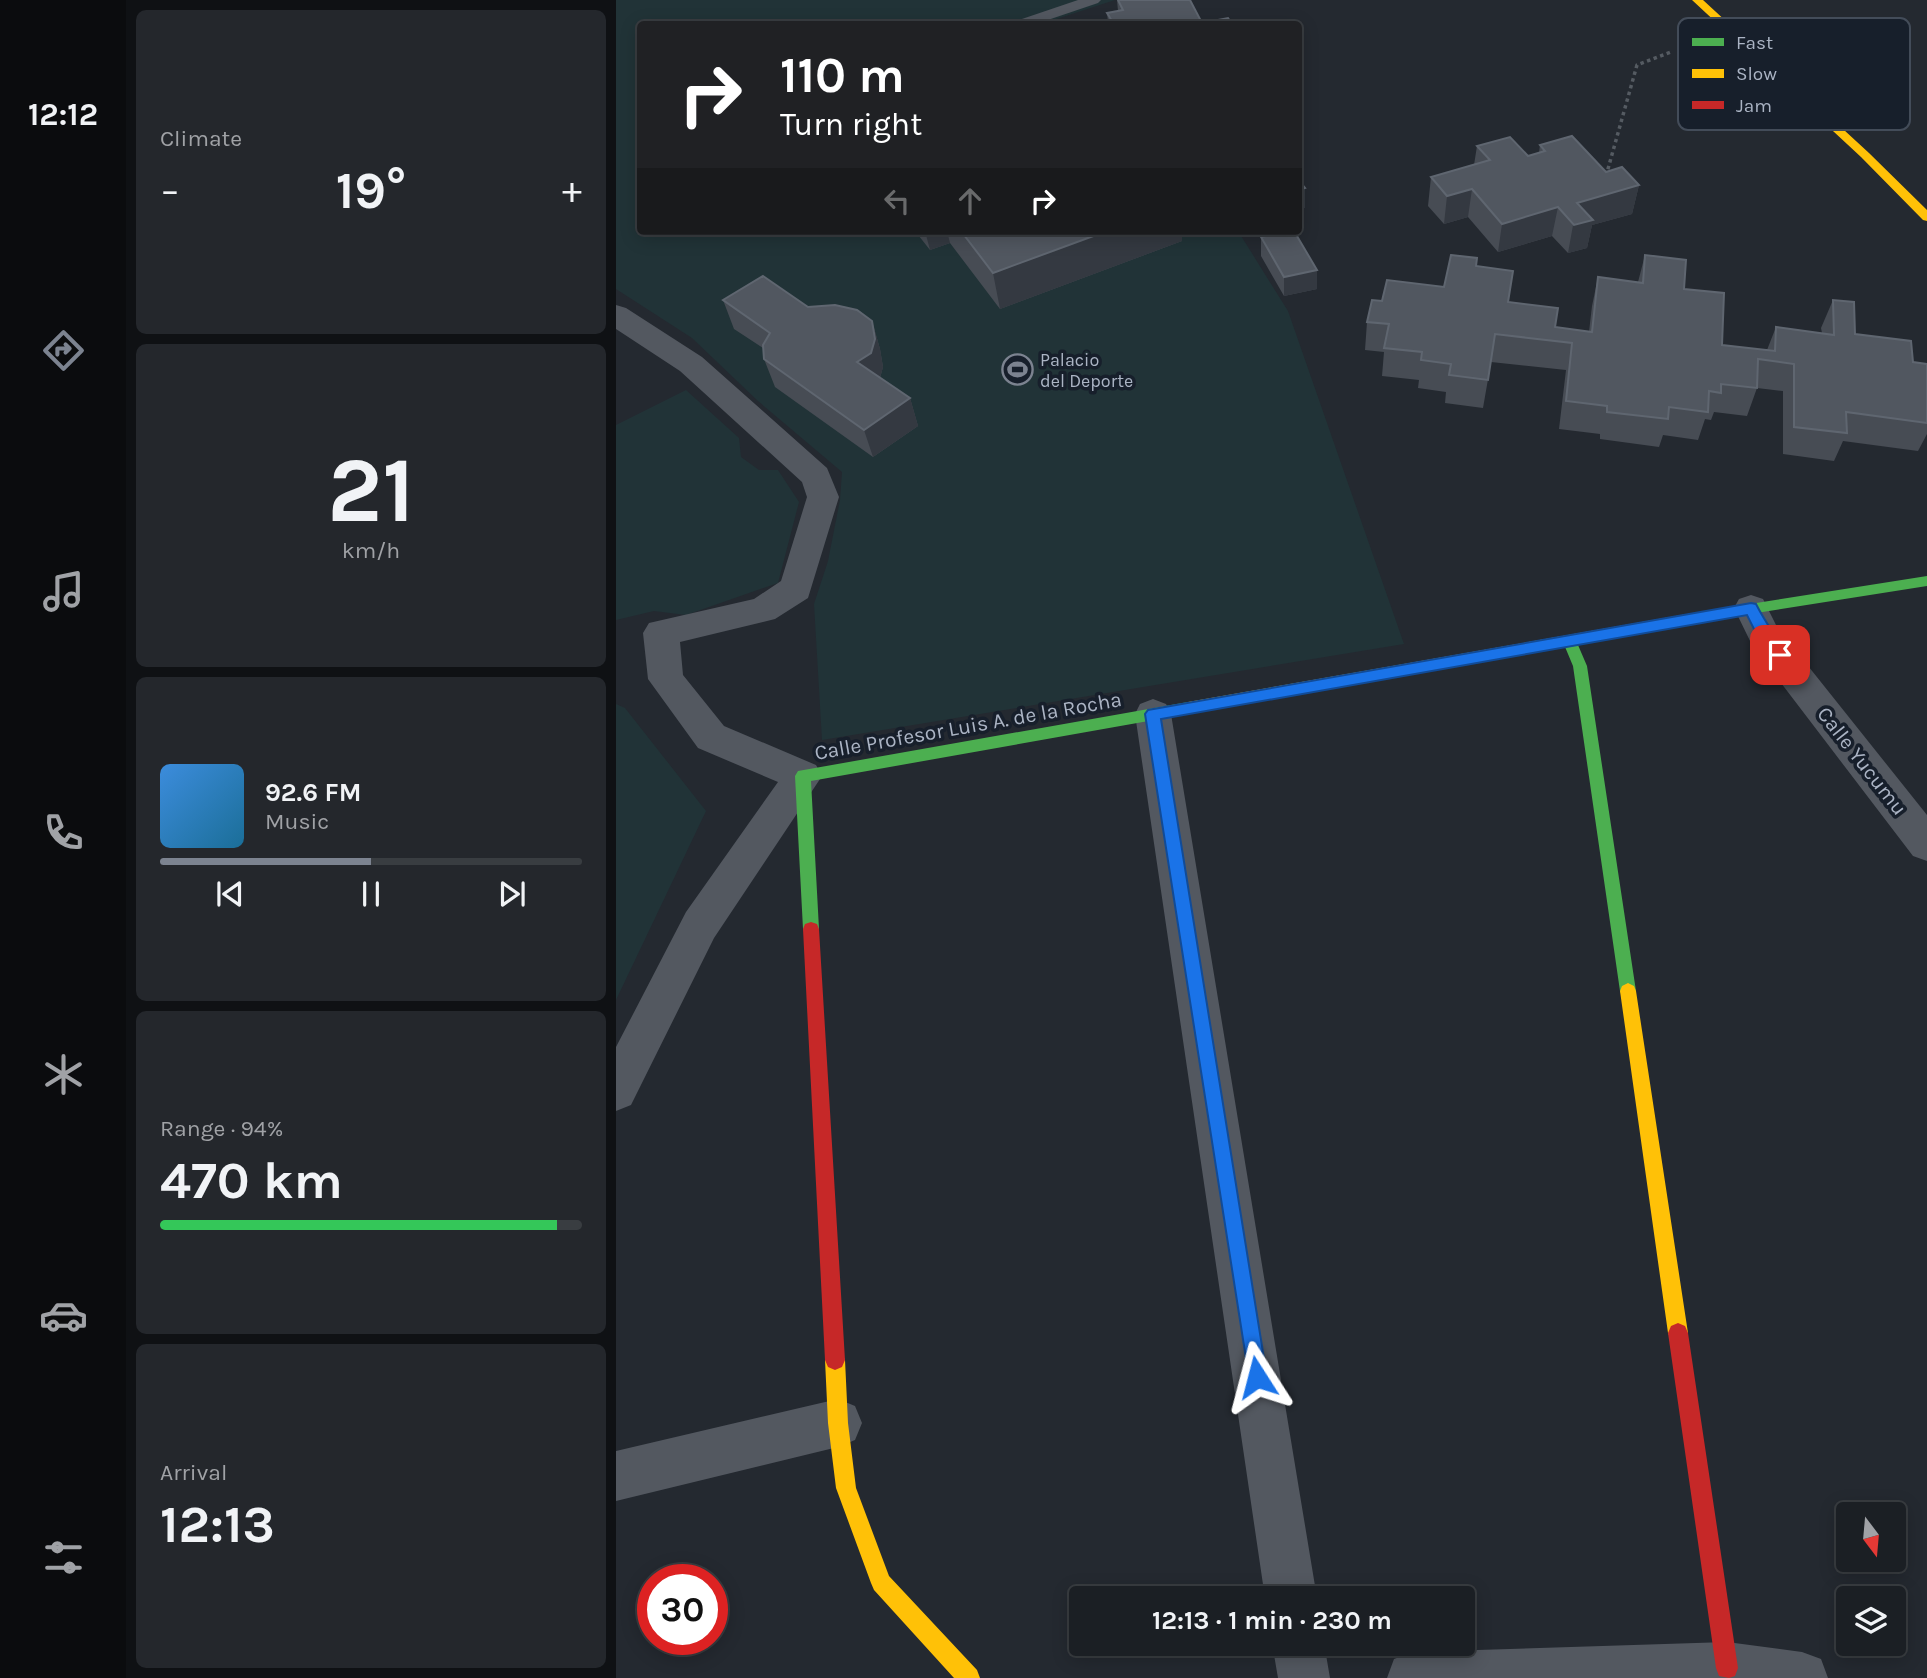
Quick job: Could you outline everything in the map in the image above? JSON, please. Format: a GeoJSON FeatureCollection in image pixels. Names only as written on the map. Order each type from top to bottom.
{"type":"FeatureCollection","features":[{"type":"Feature","properties":{"kind":"street"},"geometry":{"type":"LineString","coordinates":[[1697,0],[1717,18]]}},
{"type":"Feature","properties":{"kind":"street"},"geometry":{"type":"LineString","coordinates":[[1838,130],[1927,217]]}},
{"type":"Feature","properties":{"kind":"street"},"geometry":{"type":"LineString","coordinates":[[616,315],[691,364],[816,476],[823,497],[796,589],[763,610],[661,632],[666,679],[711,737],[803,776]]}},
{"type":"Feature","properties":{"kind":"street","name":"Calle Profesor Luis A. de la Rocha"},"geometry":{"type":"LineString","coordinates":[[803,776],[1751,608],[1927,581]]}},
{"type":"Feature","properties":{"kind":"street","name":"Calle Yucumu"},"geometry":{"type":"LineString","coordinates":[[1751,608],[1764,635],[1927,844]]}},
{"type":"Feature","properties":{"kind":"street"},"geometry":{"type":"LineString","coordinates":[[1570,642],[1580,666],[1727,1668]]}},
{"type":"Feature","properties":{"kind":"street"},"geometry":{"type":"LineString","coordinates":[[1153,714],[1289,1586]]}},
{"type":"Feature","properties":{"kind":"street"},"geometry":{"type":"LineString","coordinates":[[616,1091],[700,925],[803,776]]}},
{"type":"Feature","properties":{"kind":"street"},"geometry":{"type":"LineString","coordinates":[[803,776],[838,1423],[846,1488],[881,1583],[969,1678]]}},
{"type":"Feature","properties":{"kind":"street"},"geometry":{"type":"LineString","coordinates":[[616,1476],[838,1423]]}},
{"type":"Feature","properties":{"kind":"street"},"geometry":{"type":"LineString","coordinates":[[1300,1656],[1304,1678]]}},
{"type":"Feature","properties":{"kind":"street"},"geometry":{"type":"LineString","coordinates":[[1413,1678],[1727,1668],[1802,1678]]}},
{"type":"Feature","properties":{"kind":"lane"},"geometry":{"type":"LineString","coordinates":[[1031,21],[1093,0]]}},
{"type":"Feature","properties":{"kind":"path"},"geometry":{"type":"LineString","coordinates":[[1603,187],[1637,65],[1671,52]]}},
{"type":"Feature","properties":{"kind":"shaded area","name":"Palacio del Deporte"},"geometry":{"type":"Polygon","coordinates":[[[616,0],[1115,0],[1050,21],[637,21],[637,235],[1240,235],[1288,311],[1404,644],[822,740],[814,604],[828,561],[840,500],[842,472],[758,401],[692,338],[616,289],[616,0]]]}},
{"type":"Feature","properties":{"kind":"shaded area"},"geometry":{"type":"Polygon","coordinates":[[[686,390],[739,438],[741,457],[759,470],[778,470],[799,502],[778,583],[686,615],[654,611],[616,620],[616,425],[686,390]]]}},
{"type":"Feature","properties":{"kind":"shaded area"},"geometry":{"type":"Polygon","coordinates":[[[616,704],[625,708],[706,811],[616,1000],[616,704]]]}},
{"type":"Feature","properties":{"kind":"building"},"geometry":{"type":"Polygon","coordinates":[[[1118,0],[1190,0],[1201,21],[1112,21],[1107,13],[1123,10],[1118,0]]]}},
{"type":"Feature","properties":{"kind":"building"},"geometry":{"type":"Polygon","coordinates":[[[1572,136],[1606,172],[1622,167],[1639,185],[1577,203],[1593,220],[1574,225],[1558,207],[1502,224],[1472,189],[1447,196],[1431,177],[1490,160],[1477,146],[1510,137],[1528,156],[1545,151],[1540,145],[1572,136]]]}},
{"type":"Feature","properties":{"kind":"building"},"geometry":{"type":"Polygon","coordinates":[[[964,235],[1096,235],[993,273],[964,235]]]}},
{"type":"Feature","properties":{"kind":"building"},"geometry":{"type":"Polygon","coordinates":[[[1296,235],[1317,270],[1284,277],[1261,237],[1296,235]]]}},
{"type":"Feature","properties":{"kind":"building"},"geometry":{"type":"Polygon","coordinates":[[[1451,255],[1477,258],[1476,266],[1513,271],[1508,302],[1558,308],[1555,327],[1592,332],[1598,277],[1643,283],[1645,255],[1686,260],[1684,289],[1724,293],[1722,345],[1775,351],[1776,327],[1834,335],[1833,300],[1854,302],[1855,334],[1911,341],[1913,362],[1927,364],[1927,423],[1846,412],[1847,433],[1794,427],[1794,364],[1758,359],[1757,388],[1721,384],[1721,393],[1709,391],[1708,412],[1669,407],[1668,419],[1607,412],[1607,406],[1566,401],[1572,343],[1495,334],[1488,380],[1449,375],[1451,364],[1421,360],[1422,352],[1384,348],[1389,324],[1367,322],[1372,300],[1382,301],[1387,280],[1444,287],[1451,255]]]}},
{"type":"Feature","properties":{"kind":"building"},"geometry":{"type":"Polygon","coordinates":[[[763,276],[808,307],[835,305],[857,310],[872,321],[875,339],[871,353],[857,362],[910,398],[864,430],[764,359],[763,345],[770,333],[723,300],[763,276]]]}},
{"type":"Feature","properties":{"kind":"traffic: fast"},"geometry":{"type":"LineString","coordinates":[[1693,618],[1927,581]]}},
{"type":"Feature","properties":{"kind":"traffic: fast"},"geometry":{"type":"LineString","coordinates":[[1570,642],[1580,666],[1628,991]]}},
{"type":"Feature","properties":{"kind":"traffic: fast"},"geometry":{"type":"LineString","coordinates":[[811,929],[803,776],[1188,708]]}},
{"type":"Feature","properties":{"kind":"traffic: slow"},"geometry":{"type":"LineString","coordinates":[[1697,0],[1717,18]]}},
{"type":"Feature","properties":{"kind":"traffic: slow"},"geometry":{"type":"LineString","coordinates":[[1838,130],[1927,217]]}},
{"type":"Feature","properties":{"kind":"traffic: slow"},"geometry":{"type":"LineString","coordinates":[[1188,708],[1693,618]]}},
{"type":"Feature","properties":{"kind":"traffic: slow"},"geometry":{"type":"LineString","coordinates":[[1628,991],[1678,1333]]}},
{"type":"Feature","properties":{"kind":"traffic: slow"},"geometry":{"type":"LineString","coordinates":[[835,1360],[838,1423],[846,1488],[881,1583],[969,1678]]}},
{"type":"Feature","properties":{"kind":"traffic: jam"},"geometry":{"type":"LineString","coordinates":[[811,929],[835,1360]]}},
{"type":"Feature","properties":{"kind":"traffic: jam"},"geometry":{"type":"LineString","coordinates":[[1678,1333],[1727,1668]]}},
{"type":"Feature","properties":{"kind":"place","name":"Palacio del Deporte"},"geometry":{"type":"Point","coordinates":[1017,370]}},
{"type":"Feature","properties":{"kind":"route"},"geometry":{"type":"LineString","coordinates":[[1257,1377],[1153,714],[1751,608],[1764,635],[1780,655]]}}]}
